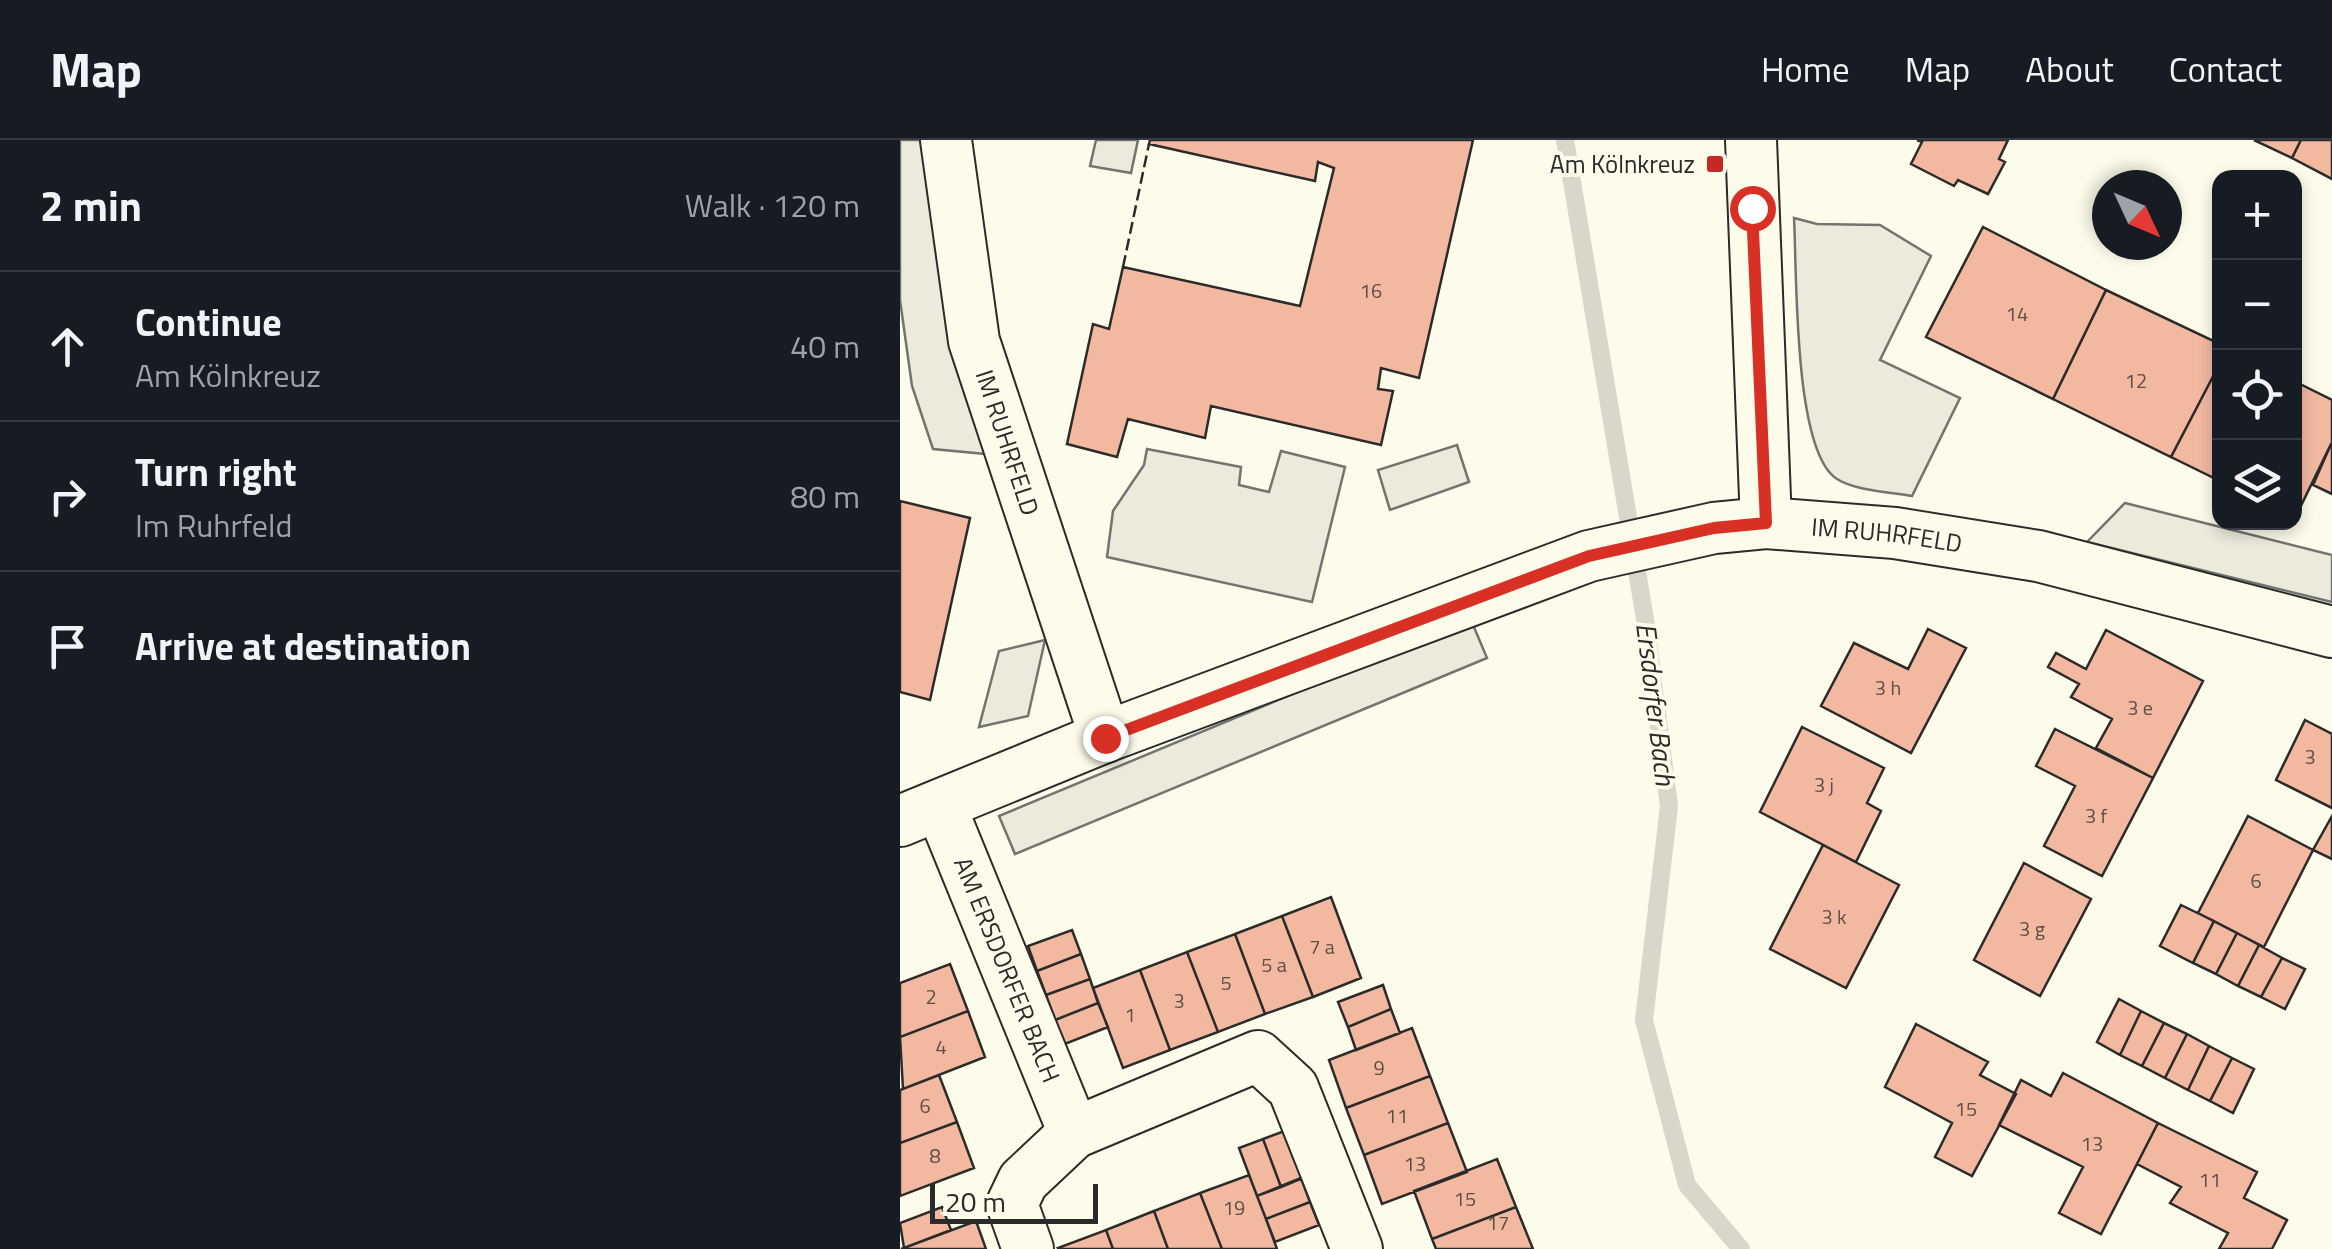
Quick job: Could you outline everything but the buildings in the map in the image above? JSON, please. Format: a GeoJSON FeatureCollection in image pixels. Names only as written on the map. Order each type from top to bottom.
{"type":"FeatureCollection","features":[{"type":"Feature","properties":{"kind":"street","name":"IM RUHRFELD"},"geometry":{"type":"LineString","coordinates":[[946,140],[974,341],[1105,738]]}},
{"type":"Feature","properties":{"kind":"street"},"geometry":{"type":"LineString","coordinates":[[1751,140],[1766,523]]}},
{"type":"Feature","properties":{"kind":"street","name":"IM RUHRFELD"},"geometry":{"type":"LineString","coordinates":[[920,813],[1105,738],[1589,556],[1714,528],[1766,523],[1895,533],[2038,556],[2332,632]]}},
{"type":"Feature","properties":{"kind":"street","name":"AM ERSDORFER BACH"},"geometry":{"type":"LineString","coordinates":[[920,813],[1074,1132]]}},
{"type":"Feature","properties":{"kind":"street"},"geometry":{"type":"LineString","coordinates":[[1028,1249],[1012,1204],[1024,1181],[1074,1132],[1258,1056],[1292,1088],[1357,1249]]}},
{"type":"Feature","properties":{"kind":"shaded area"},"geometry":{"type":"Polygon","coordinates":[[[900,140],[924,140],[986,454],[933,449],[912,386],[900,300],[900,140]]]}},
{"type":"Feature","properties":{"kind":"shaded area"},"geometry":{"type":"Polygon","coordinates":[[[1096,140],[1138,140],[1131,173],[1090,166],[1096,140]]]}},
{"type":"Feature","properties":{"kind":"shaded area"},"geometry":{"type":"Polygon","coordinates":[[[1794,218],[1817,224],[1880,225],[1931,256],[1880,360],[1960,398],[1912,496],[1845,483],[1823,462],[1812,434],[1800,358],[1794,218]]]}},
{"type":"Feature","properties":{"kind":"shaded area"},"geometry":{"type":"Polygon","coordinates":[[[1457,445],[1469,482],[1390,510],[1378,470],[1457,445]]]}},
{"type":"Feature","properties":{"kind":"shaded area"},"geometry":{"type":"Polygon","coordinates":[[[1147,449],[1241,467],[1239,485],[1269,492],[1281,451],[1345,467],[1312,602],[1107,557],[1113,511],[1144,465],[1147,449]]]}},
{"type":"Feature","properties":{"kind":"shaded area"},"geometry":{"type":"Polygon","coordinates":[[[2125,503],[2212,525],[2212,530],[2232,530],[2332,555],[2332,602],[2087,542],[2125,503]]]}},
{"type":"Feature","properties":{"kind":"shaded area"},"geometry":{"type":"Polygon","coordinates":[[[1471,620],[1487,658],[1015,854],[999,816],[1471,620]]]}},
{"type":"Feature","properties":{"kind":"shaded area"},"geometry":{"type":"Polygon","coordinates":[[[1045,640],[1028,716],[979,727],[999,651],[1045,640]]]}},
{"type":"Feature","properties":{"kind":"waterway","name":"Ersdorfer Bach"},"geometry":{"type":"LineString","coordinates":[[1565,140],[1645,619],[1669,806],[1644,1020],[1687,1185],[1741,1249]]}},
{"type":"Feature","properties":{"kind":"fence"},"geometry":{"type":"LineString","coordinates":[[1123,267],[1149,144]]}},
{"type":"Feature","properties":{"kind":"place","name":"Am Kölnkreuz"},"geometry":{"type":"Point","coordinates":[1715,164]}},
{"type":"Feature","properties":{"kind":"route"},"geometry":{"type":"LineString","coordinates":[[1105,738],[1589,556],[1714,528],[1766,523],[1752,208]]}}]}
